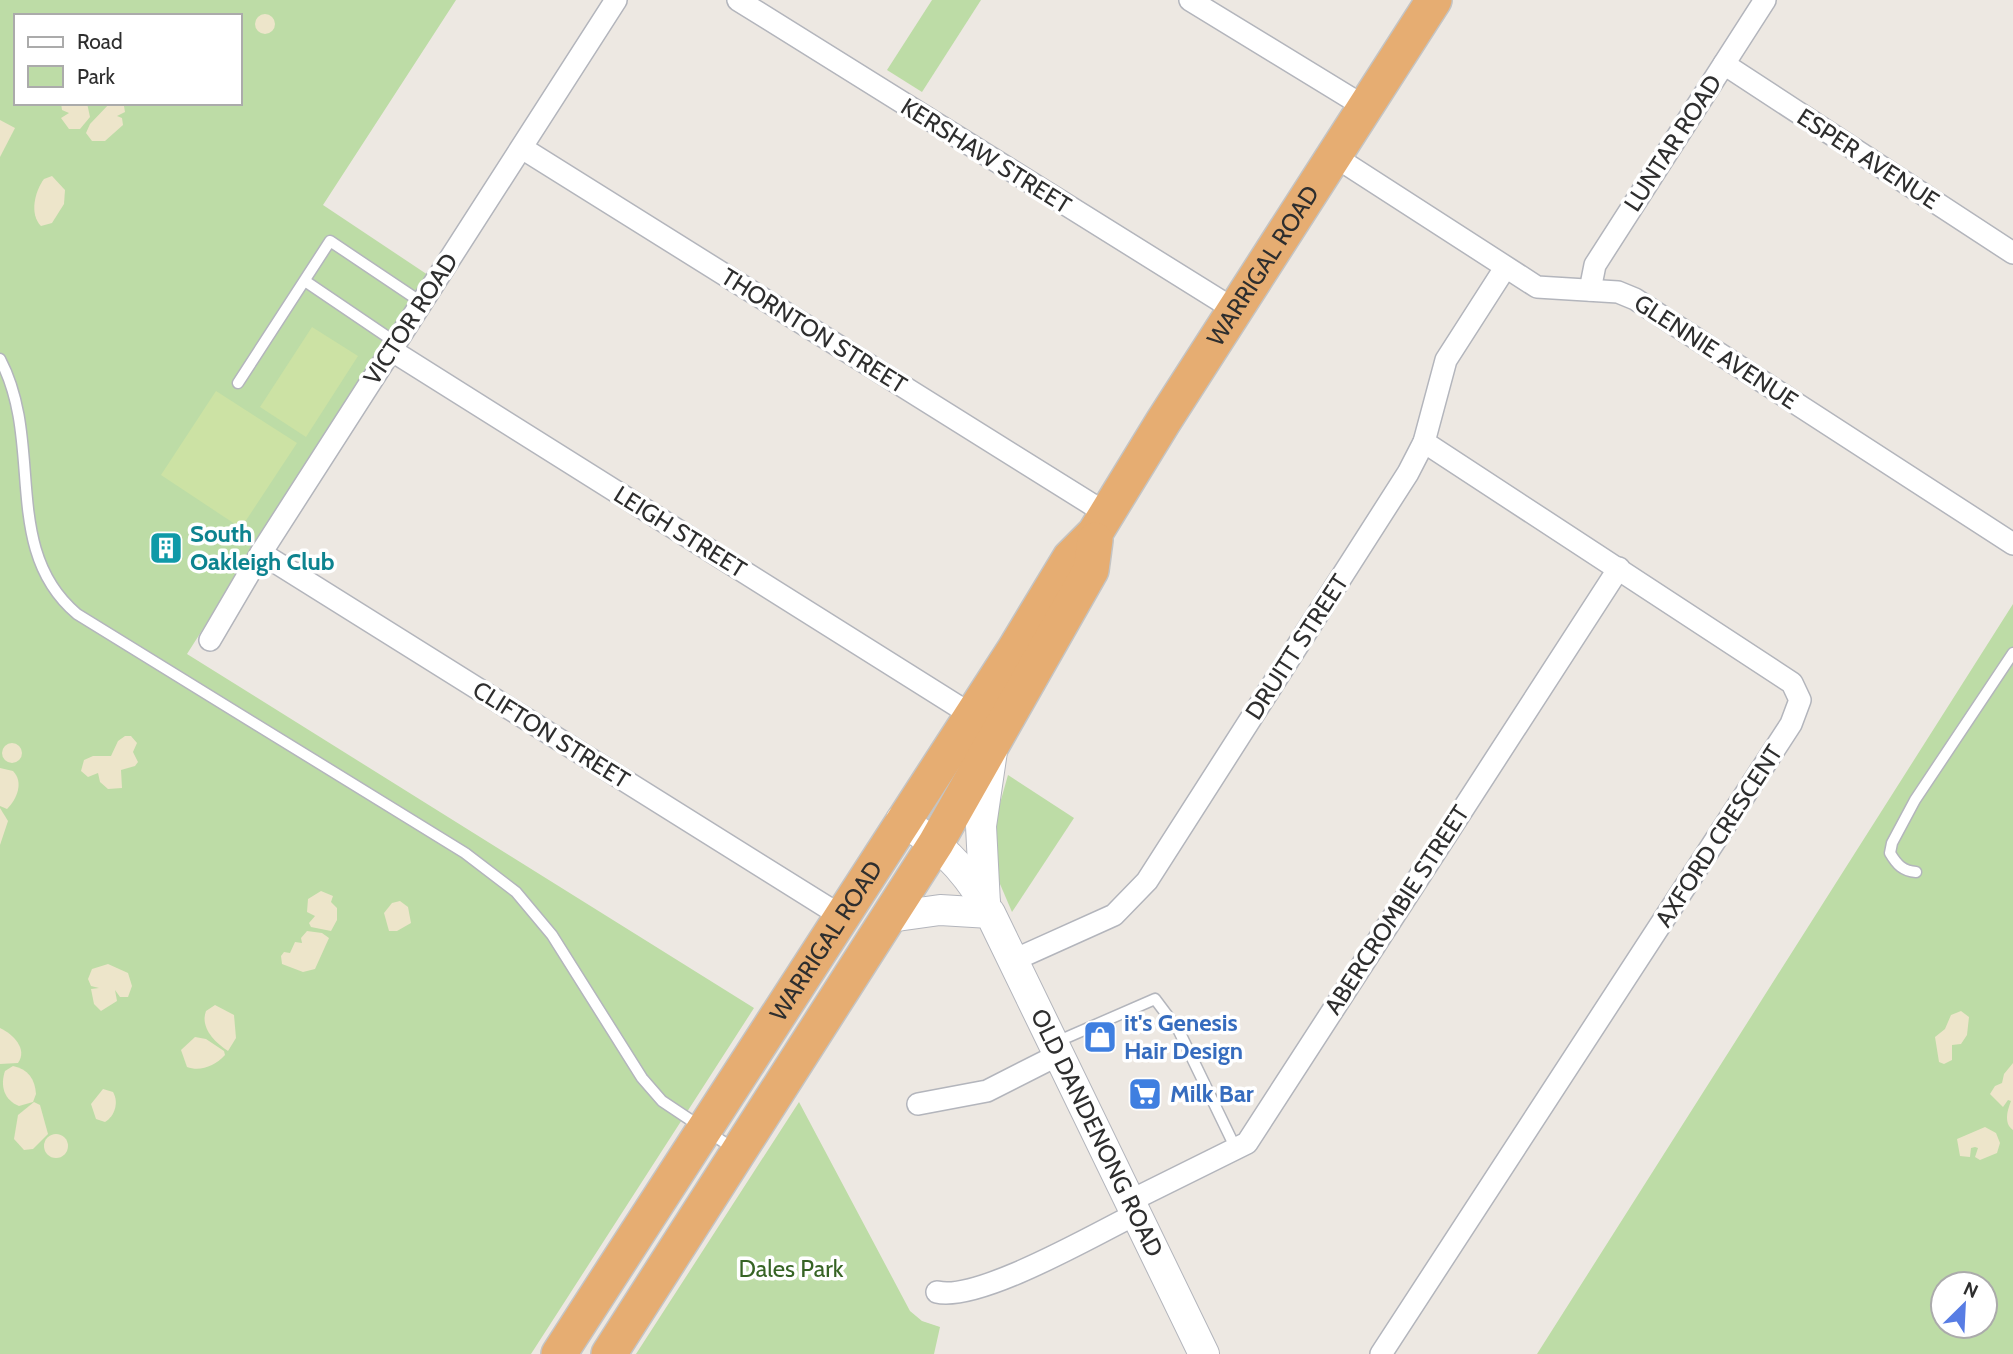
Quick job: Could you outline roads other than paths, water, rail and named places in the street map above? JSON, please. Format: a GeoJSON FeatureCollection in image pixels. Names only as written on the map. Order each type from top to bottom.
{"type":"FeatureCollection","features":[{"type":"Feature","properties":{"kind":"highway","name":"WARRIGAL ROAD"},"geometry":{"type":"LineString","coordinates":[[559,1354],[901,820],[1015,649],[1070,558],[1101,523],[1434,0]]}},
{"type":"Feature","properties":{"kind":"highway","name":"WARRIGAL ROAD"},"geometry":{"type":"LineString","coordinates":[[608,1354],[936,843],[1091,570],[1101,523]]}},
{"type":"Feature","properties":{"kind":"main road"},"geometry":{"type":"LineString","coordinates":[[890,917],[940,910],[987,908],[981,826],[993,742]]}},
{"type":"Feature","properties":{"kind":"main road","name":"OLD DANDENONG ROAD"},"geometry":{"type":"LineString","coordinates":[[901,820],[936,843],[959,864],[987,908],[1204,1354]]}},
{"type":"Feature","properties":{"kind":"street","name":"VICTOR ROAD"},"geometry":{"type":"LineString","coordinates":[[209,640],[261,553],[616,0]]}},
{"type":"Feature","properties":{"kind":"street","name":"KERSHAW STREET"},"geometry":{"type":"LineString","coordinates":[[738,0],[1235,310]]}},
{"type":"Feature","properties":{"kind":"street"},"geometry":{"type":"LineString","coordinates":[[1190,0],[1365,107]]}},
{"type":"Feature","properties":{"kind":"street","name":"LUNTAR ROAD"},"geometry":{"type":"LineString","coordinates":[[1590,290],[1595,265],[1765,0]]}},
{"type":"Feature","properties":{"kind":"street","name":"ESPER AVENUE"},"geometry":{"type":"LineString","coordinates":[[1724,64],[2013,253]]}},
{"type":"Feature","properties":{"kind":"street","name":"THORNTON STREET"},"geometry":{"type":"LineString","coordinates":[[522,148],[1101,523]]}},
{"type":"Feature","properties":{"kind":"street","name":"GLENNIE AVENUE"},"geometry":{"type":"LineString","coordinates":[[1334,156],[1537,287],[1618,292],[1635,299],[2013,542]]}},
{"type":"Feature","properties":{"kind":"street","name":"DRUITT STREET"},"geometry":{"type":"LineString","coordinates":[[1014,960],[1114,915],[1138,893],[1408,473],[1424,442],[1446,360],[1506,268]]}},
{"type":"Feature","properties":{"kind":"street","name":"LEIGH STREET"},"geometry":{"type":"LineString","coordinates":[[393,346],[970,714]]}},
{"type":"Feature","properties":{"kind":"street","name":"AXFORD CRESCENT"},"geometry":{"type":"LineString","coordinates":[[1381,1354],[1768,759],[1799,706],[1799,694],[1792,683],[1424,442]]}},
{"type":"Feature","properties":{"kind":"street","name":"CLIFTON STREET"},"geometry":{"type":"LineString","coordinates":[[261,553],[841,916]]}},
{"type":"Feature","properties":{"kind":"street","name":"ABERCROMBIE STREET"},"geometry":{"type":"LineString","coordinates":[[937,1292],[954,1295],[989,1286],[1247,1143],[1619,568]]}},
{"type":"Feature","properties":{"kind":"street"},"geometry":{"type":"LineString","coordinates":[[918,1104],[987,1091],[1057,1049]]}},
{"type":"Feature","properties":{"kind":"lane"},"geometry":{"type":"LineString","coordinates":[[238,383],[330,242],[421,302]]}},
{"type":"Feature","properties":{"kind":"lane"},"geometry":{"type":"LineString","coordinates":[[304,281],[393,346]]}},
{"type":"Feature","properties":{"kind":"lane"},"geometry":{"type":"LineString","coordinates":[[0,359],[12,385],[19,417],[21,502],[29,555],[50,592],[77,614],[465,853],[516,892],[552,935],[642,1078],[662,1101],[739,1152]]}},
{"type":"Feature","properties":{"kind":"lane"},"geometry":{"type":"LineString","coordinates":[[1916,872],[1906,871],[1898,865],[1890,853],[1892,843],[1915,800],[2013,653]]}},
{"type":"Feature","properties":{"kind":"lane"},"geometry":{"type":"LineString","coordinates":[[1057,1049],[1155,999],[1179,1031],[1236,1149]]}},
{"type":"Feature","properties":{"kind":"place","name":"South Oakleigh Club"},"geometry":{"type":"Point","coordinates":[166,548]}},
{"type":"Feature","properties":{"kind":"place","name":"it's Genesis Hair Design"},"geometry":{"type":"Point","coordinates":[1100,1037]}},
{"type":"Feature","properties":{"kind":"place","name":"Milk Bar"},"geometry":{"type":"Point","coordinates":[1145,1094]}},
{"type":"Feature","properties":{"kind":"park label","name":"Dales Park"},"geometry":{"type":"Point","coordinates":[791,1269]}}]}
